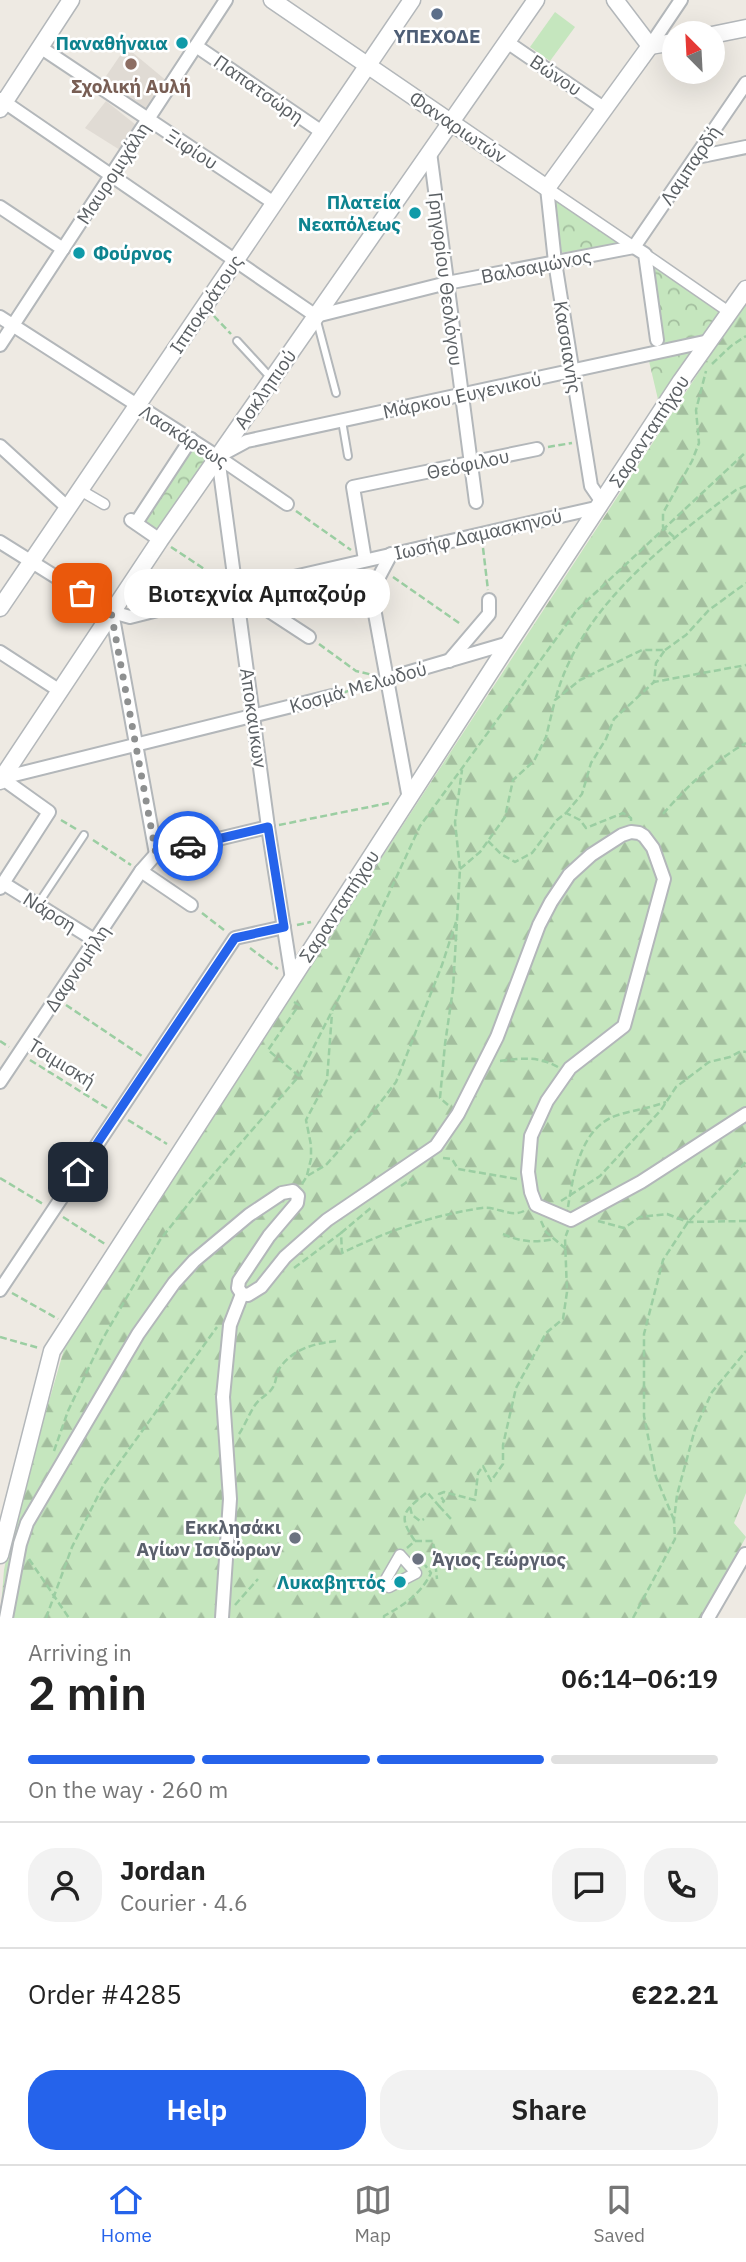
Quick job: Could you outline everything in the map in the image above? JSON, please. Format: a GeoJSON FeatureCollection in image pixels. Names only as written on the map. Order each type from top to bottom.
{"type":"FeatureCollection","features":[{"type":"Feature","properties":{"kind":"street","name":"Μαυρομιχάλη"},"geometry":{"type":"LineString","coordinates":[[0,345],[226,0]]}},
{"type":"Feature","properties":{"kind":"street","name":"Φαναριωτών"},"geometry":{"type":"LineString","coordinates":[[272,0],[729,312]]}},
{"type":"Feature","properties":{"kind":"street","name":"Ιπποκράτους"},"geometry":{"type":"LineString","coordinates":[[0,608],[412,0]]}},
{"type":"Feature","properties":{"kind":"street","name":"Ασκληπιού"},"geometry":{"type":"LineString","coordinates":[[1,779],[160,540],[536,0]]}},
{"type":"Feature","properties":{"kind":"street"},"geometry":{"type":"LineString","coordinates":[[615,0],[650,46]]}},
{"type":"Feature","properties":{"kind":"street"},"geometry":{"type":"LineString","coordinates":[[547,188],[681,0]]}},
{"type":"Feature","properties":{"kind":"street"},"geometry":{"type":"LineString","coordinates":[[69,1],[1,103],[316,316]]}},
{"type":"Feature","properties":{"kind":"street"},"geometry":{"type":"LineString","coordinates":[[725,32],[746,28]]}},
{"type":"Feature","properties":{"kind":"street","name":"Βώνου"},"geometry":{"type":"LineString","coordinates":[[507,42],[605,109]]}},
{"type":"Feature","properties":{"kind":"street"},"geometry":{"type":"LineString","coordinates":[[650,46],[662,44]]}},
{"type":"Feature","properties":{"kind":"street","name":"Παπατσώρη"},"geometry":{"type":"LineString","coordinates":[[196,46],[322,132]]}},
{"type":"Feature","properties":{"kind":"street","name":"Ξιφίου"},"geometry":{"type":"LineString","coordinates":[[40,47],[274,204]]}},
{"type":"Feature","properties":{"kind":"street","name":"Λαμπαρδή"},"geometry":{"type":"LineString","coordinates":[[639,251],[746,83]]}},
{"type":"Feature","properties":{"kind":"street"},"geometry":{"type":"LineString","coordinates":[[697,157],[746,147]]}},
{"type":"Feature","properties":{"kind":"street","name":"Γρηγορίου Θεολόγου"},"geometry":{"type":"LineString","coordinates":[[430,152],[476,502]]}},
{"type":"Feature","properties":{"kind":"street","name":"Κασσιανής"},"geometry":{"type":"LineString","coordinates":[[547,188],[555,262],[583,442],[591,486],[601,505]]}},
{"type":"Feature","properties":{"kind":"street"},"geometry":{"type":"LineString","coordinates":[[0,207],[63,249]]}},
{"type":"Feature","properties":{"kind":"street"},"geometry":{"type":"LineString","coordinates":[[639,251],[657,341]]}},
{"type":"Feature","properties":{"kind":"street","name":"Βαλσαμώνος"},"geometry":{"type":"LineString","coordinates":[[316,316],[447,283],[555,262],[639,251]]}},
{"type":"Feature","properties":{"kind":"street","name":"Σαρανταπήχου"},"geometry":{"type":"LineString","coordinates":[[0,1555],[52,1351],[509,643],[746,289]]}},
{"type":"Feature","properties":{"kind":"street","name":"Λασκάρεως"},"geometry":{"type":"LineString","coordinates":[[0,317],[287,504]]}},
{"type":"Feature","properties":{"kind":"street","name":"Μάρκου Ευγενικού"},"geometry":{"type":"LineString","coordinates":[[218,457],[247,441],[709,341]]}},
{"type":"Feature","properties":{"kind":"street"},"geometry":{"type":"LineString","coordinates":[[160,540],[133,521],[191,439]]}},
{"type":"Feature","properties":{"kind":"street"},"geometry":{"type":"LineString","coordinates":[[0,446],[68,508]]}},
{"type":"Feature","properties":{"kind":"street","name":"Θεόφιλου"},"geometry":{"type":"LineString","coordinates":[[365,560],[353,487],[537,449]]}},
{"type":"Feature","properties":{"kind":"street","name":"Αποκαύκων"},"geometry":{"type":"LineString","coordinates":[[218,457],[268,827],[292,979]]}},
{"type":"Feature","properties":{"kind":"street"},"geometry":{"type":"LineString","coordinates":[[80,490],[104,504]]}},
{"type":"Feature","properties":{"kind":"street","name":"Ιωσήφ Δαμασκηνού"},"geometry":{"type":"LineString","coordinates":[[111,612],[130,617],[601,505]]}},
{"type":"Feature","properties":{"kind":"street"},"geometry":{"type":"LineString","coordinates":[[0,542],[111,612],[156,854],[268,827]]}},
{"type":"Feature","properties":{"kind":"street"},"geometry":{"type":"LineString","coordinates":[[391,554],[371,592],[409,799]]}},
{"type":"Feature","properties":{"kind":"street"},"geometry":{"type":"LineString","coordinates":[[237,590],[309,637]]}},
{"type":"Feature","properties":{"kind":"street"},"geometry":{"type":"LineString","coordinates":[[449,662],[489,614],[489,600]]}},
{"type":"Feature","properties":{"kind":"street","name":"Κοσμά Μελωδού"},"geometry":{"type":"LineString","coordinates":[[386,679],[509,643]]}},
{"type":"Feature","properties":{"kind":"street"},"geometry":{"type":"LineString","coordinates":[[0,652],[60,691]]}},
{"type":"Feature","properties":{"kind":"street","name":"Κοσμά Μελωδού"},"geometry":{"type":"LineString","coordinates":[[1,779],[332,696]]}},
{"type":"Feature","properties":{"kind":"street"},"geometry":{"type":"LineString","coordinates":[[1,779],[49,812],[2,885]]}},
{"type":"Feature","properties":{"kind":"street"},"geometry":{"type":"LineString","coordinates":[[242,1294],[248,1295],[256,1291],[281,1261],[327,1220],[436,1146],[458,1114],[498,1037],[539,925],[551,902],[569,875],[612,839],[631,832],[650,841],[664,879],[624,1026],[570,1068],[547,1101],[531,1136],[529,1178],[533,1206],[571,1220],[641,1182],[746,1114]]}},
{"type":"Feature","properties":{"kind":"street","name":"Δαφνομήλη"},"geometry":{"type":"LineString","coordinates":[[0,1083],[141,871],[156,854]]}},
{"type":"Feature","properties":{"kind":"street"},"geometry":{"type":"LineString","coordinates":[[141,871],[191,905]]}},
{"type":"Feature","properties":{"kind":"street","name":"Νάρση"},"geometry":{"type":"LineString","coordinates":[[2,885],[38,904],[96,941]]}},
{"type":"Feature","properties":{"kind":"street"},"geometry":{"type":"LineString","coordinates":[[1,1289],[235,938],[284,927]]}},
{"type":"Feature","properties":{"kind":"street"},"geometry":{"type":"LineString","coordinates":[[6,1618],[20,1544],[27,1523],[116,1371],[174,1283],[194,1261],[249,1215],[286,1191],[296,1193],[297,1203],[268,1236],[241,1275],[238,1284],[242,1294],[230,1325],[223,1397],[230,1499],[222,1618]]}},
{"type":"Feature","properties":{"kind":"street"},"geometry":{"type":"LineString","coordinates":[[708,1618],[745,1554]]}},
{"type":"Feature","properties":{"kind":"street"},"geometry":{"type":"LineString","coordinates":[[400,1555],[416,1573],[389,1587],[385,1581],[400,1555]]}},
{"type":"Feature","properties":{"kind":"lane"},"geometry":{"type":"LineString","coordinates":[[316,316],[336,393]]}},
{"type":"Feature","properties":{"kind":"lane"},"geometry":{"type":"LineString","coordinates":[[237,341],[272,379]]}},
{"type":"Feature","properties":{"kind":"lane"},"geometry":{"type":"LineString","coordinates":[[342,421],[348,456]]}},
{"type":"Feature","properties":{"kind":"lane"},"geometry":{"type":"LineString","coordinates":[[38,904],[84,835]]}},
{"type":"Feature","properties":{"kind":"path"},"geometry":{"type":"LineString","coordinates":[[221,324],[237,341]]}},
{"type":"Feature","properties":{"kind":"path"},"geometry":{"type":"LineString","coordinates":[[674,537],[663,527],[663,513],[692,461],[698,443],[696,410],[707,369],[746,336]]}},
{"type":"Feature","properties":{"kind":"path"},"geometry":{"type":"LineString","coordinates":[[701,364],[707,369]]}},
{"type":"Feature","properties":{"kind":"path"},"geometry":{"type":"LineString","coordinates":[[537,449],[583,442]]}},
{"type":"Feature","properties":{"kind":"path"},"geometry":{"type":"LineString","coordinates":[[50,1461],[68,1411],[102,1340],[160,1240],[299,1076],[420,826],[577,610],[746,452]]}},
{"type":"Feature","properties":{"kind":"path"},"geometry":{"type":"LineString","coordinates":[[460,869],[480,852],[505,817],[513,780],[534,761],[546,737],[562,675],[583,636],[608,601],[674,537],[736,490],[746,486]]}},
{"type":"Feature","properties":{"kind":"path"},"geometry":{"type":"LineString","coordinates":[[287,504],[365,560]]}},
{"type":"Feature","properties":{"kind":"path"},"geometry":{"type":"LineString","coordinates":[[481,534],[489,600]]}},
{"type":"Feature","properties":{"kind":"path"},"geometry":{"type":"LineString","coordinates":[[160,540],[237,590]]}},
{"type":"Feature","properties":{"kind":"path"},"geometry":{"type":"LineString","coordinates":[[382,569],[473,633]]}},
{"type":"Feature","properties":{"kind":"path"},"geometry":{"type":"LineString","coordinates":[[654,682],[656,663],[665,650],[686,635],[709,610],[746,583]]}},
{"type":"Feature","properties":{"kind":"path"},"geometry":{"type":"LineString","coordinates":[[309,637],[356,671],[386,679]]}},
{"type":"Feature","properties":{"kind":"path"},"geometry":{"type":"LineString","coordinates":[[555,700],[580,680],[642,650],[665,650]]}},
{"type":"Feature","properties":{"kind":"path"},"geometry":{"type":"LineString","coordinates":[[488,841],[501,854],[515,862],[532,853],[557,820],[582,794],[591,762],[606,739],[614,719],[654,682],[746,665]]}},
{"type":"Feature","properties":{"kind":"path","name":"Κοσμά Μελωδού"},"geometry":{"type":"LineString","coordinates":[[332,696],[386,679]]}},
{"type":"Feature","properties":{"kind":"path"},"geometry":{"type":"LineString","coordinates":[[663,814],[690,783],[723,756],[746,743]]}},
{"type":"Feature","properties":{"kind":"path"},"geometry":{"type":"LineString","coordinates":[[458,1114],[440,1098],[444,1044],[453,989],[460,869],[455,822],[463,767]]}},
{"type":"Feature","properties":{"kind":"path"},"geometry":{"type":"LineString","coordinates":[[268,827],[409,799]]}},
{"type":"Feature","properties":{"kind":"path"},"geometry":{"type":"LineString","coordinates":[[49,812],[141,871]]}},
{"type":"Feature","properties":{"kind":"path"},"geometry":{"type":"LineString","coordinates":[[566,813],[580,820],[586,828],[623,813],[631,818],[631,832]]}},
{"type":"Feature","properties":{"kind":"path"},"geometry":{"type":"LineString","coordinates":[[191,905],[292,979]]}},
{"type":"Feature","properties":{"kind":"path"},"geometry":{"type":"LineString","coordinates":[[307,1176],[326,1165],[396,1082],[442,965],[457,917]]}},
{"type":"Feature","properties":{"kind":"path"},"geometry":{"type":"LineString","coordinates":[[284,927],[331,919]]}},
{"type":"Feature","properties":{"kind":"path"},"geometry":{"type":"LineString","coordinates":[[282,995],[299,1005],[268,1050],[299,1076]]}},
{"type":"Feature","properties":{"kind":"path"},"geometry":{"type":"LineString","coordinates":[[57,999],[150,1062]]}},
{"type":"Feature","properties":{"kind":"path"},"geometry":{"type":"LineString","coordinates":[[296,1193],[307,1176],[311,1152],[306,1120],[327,1080],[332,1010]]}},
{"type":"Feature","properties":{"kind":"path","name":"Τσιμισκή"},"geometry":{"type":"LineString","coordinates":[[0,1041],[180,1153]]}},
{"type":"Feature","properties":{"kind":"path"},"geometry":{"type":"LineString","coordinates":[[281,1261],[286,1273],[341,1233],[342,1253],[384,1233],[424,1221],[485,1208],[517,1214],[533,1206],[563,1201],[600,1176],[661,1110],[676,1087],[709,1062],[741,1051],[746,1052]]}},
{"type":"Feature","properties":{"kind":"path"},"geometry":{"type":"LineString","coordinates":[[439,1506],[444,1500],[439,1494],[444,1492],[475,1500],[478,1473],[483,1466],[491,1481],[503,1464],[503,1445],[516,1388],[546,1333],[563,1319],[567,1292],[565,1238],[571,1220],[568,1210],[574,1173],[584,1141],[616,1115],[649,1109],[666,1101]]}},
{"type":"Feature","properties":{"kind":"path"},"geometry":{"type":"LineString","coordinates":[[436,1146],[438,1153],[445,1159],[452,1159],[458,1168],[506,1178],[529,1178]]}},
{"type":"Feature","properties":{"kind":"path"},"geometry":{"type":"LineString","coordinates":[[674,1520],[656,1477],[644,1416],[644,1334],[663,1260],[688,1222],[746,1162]]}},
{"type":"Feature","properties":{"kind":"path"},"geometry":{"type":"LineString","coordinates":[[533,1206],[533,1215],[543,1223],[546,1232],[566,1249]]}},
{"type":"Feature","properties":{"kind":"path"},"geometry":{"type":"LineString","coordinates":[[571,1220],[603,1221],[624,1228],[640,1217],[667,1214],[688,1222],[746,1221]]}},
{"type":"Feature","properties":{"kind":"path"},"geometry":{"type":"LineString","coordinates":[[503,1234],[516,1240],[535,1243],[554,1239]]}},
{"type":"Feature","properties":{"kind":"path"},"geometry":{"type":"LineString","coordinates":[[1,1289],[69,1325]]}},
{"type":"Feature","properties":{"kind":"path"},"geometry":{"type":"LineString","coordinates":[[46,1618],[72,1547],[104,1483],[218,1326]]}},
{"type":"Feature","properties":{"kind":"path"},"geometry":{"type":"LineString","coordinates":[[0,1337],[52,1351]]}},
{"type":"Feature","properties":{"kind":"path"},"geometry":{"type":"LineString","coordinates":[[228,1451],[256,1403],[270,1392],[276,1382],[276,1375],[290,1357],[303,1348],[337,1341]]}},
{"type":"Feature","properties":{"kind":"path"},"geometry":{"type":"LineString","coordinates":[[633,1618],[675,1539],[677,1495],[695,1429],[712,1392],[746,1351]]}},
{"type":"Feature","properties":{"kind":"path"},"geometry":{"type":"LineString","coordinates":[[415,1541],[405,1525],[404,1516],[410,1507],[428,1492],[452,1520]]}},
{"type":"Feature","properties":{"kind":"path"},"geometry":{"type":"LineString","coordinates":[[410,1507],[412,1515],[420,1521],[424,1519]]}},
{"type":"Feature","properties":{"kind":"path"},"geometry":{"type":"LineString","coordinates":[[400,1555],[415,1541],[433,1541],[438,1578]]}},
{"type":"Feature","properties":{"kind":"path"},"geometry":{"type":"LineString","coordinates":[[20,1544],[69,1618]]}},
{"type":"Feature","properties":{"kind":"path"},"geometry":{"type":"LineString","coordinates":[[384,1618],[410,1600],[425,1585],[431,1573],[425,1565],[416,1573]]}},
{"type":"Feature","properties":{"kind":"path"},"geometry":{"type":"LineString","coordinates":[[232,1608],[258,1579]]}},
{"type":"Feature","properties":{"kind":"shaded area","name":"Σχολική Αυλή"},"geometry":{"type":"Polygon","coordinates":[[[126,47],[168,82],[146,112],[102,82],[126,47]]]}},
{"type":"Feature","properties":{"kind":"shaded area"},"geometry":{"type":"Polygon","coordinates":[[[106,101],[136,125],[120,150],[85,128],[106,101]]]}},
{"type":"Feature","properties":{"kind":"green space"},"geometry":{"type":"Polygon","coordinates":[[[555,12],[575,27],[550,61],[530,47],[555,12]]]}},
{"type":"Feature","properties":{"kind":"green space"},"geometry":{"type":"Polygon","coordinates":[[[552,197],[622,244],[559,253],[552,197]]]}},
{"type":"Feature","properties":{"kind":"green space"},"geometry":{"type":"Polygon","coordinates":[[[648,260],[721,311],[703,338],[660,347],[648,260]]]}},
{"type":"Feature","properties":{"kind":"green space","name":"Λυκαβηττός"},"geometry":{"type":"Polygon","coordinates":[[[746,300],[746,1493],[734,1523],[746,1537],[701,1618],[0,1618],[4,1570],[12,1529],[67,1339],[746,300]]]}},
{"type":"Feature","properties":{"kind":"green space"},"geometry":{"type":"Polygon","coordinates":[[[697,350],[660,408],[649,361],[697,350]]]}},
{"type":"Feature","properties":{"kind":"green space"},"geometry":{"type":"Polygon","coordinates":[[[191,445],[210,458],[157,534],[139,523],[191,445]]]}},
{"type":"Feature","properties":{"kind":"way so far"},"geometry":{"type":"LineString","coordinates":[[82,593],[111,612],[156,854],[188,846]]}},
{"type":"Feature","properties":{"kind":"place","name":"ΥΠΕΧΟΔΕ"},"geometry":{"type":"Point","coordinates":[437,14]}},
{"type":"Feature","properties":{"kind":"place","name":"Παναθήναια"},"geometry":{"type":"Point","coordinates":[182,43]}},
{"type":"Feature","properties":{"kind":"place","name":"Σχολική Αυλή"},"geometry":{"type":"Point","coordinates":[131,64]}},
{"type":"Feature","properties":{"kind":"place","name":"Πλατεία Νεαπόλεως"},"geometry":{"type":"Point","coordinates":[415,213]}},
{"type":"Feature","properties":{"kind":"place","name":"Φούρνος"},"geometry":{"type":"Point","coordinates":[79,253]}},
{"type":"Feature","properties":{"kind":"place","name":"Βιοτεχνία Αμπαζούρ"},"geometry":{"type":"Point","coordinates":[82,593]}},
{"type":"Feature","properties":{"kind":"place","name":"Εκκλησάκι Αγίων Ισιδώρων"},"geometry":{"type":"Point","coordinates":[295,1538]}},
{"type":"Feature","properties":{"kind":"place","name":"Άγιος Γεώργιος"},"geometry":{"type":"Point","coordinates":[418,1559]}},
{"type":"Feature","properties":{"kind":"place","name":"Λυκαβηττός"},"geometry":{"type":"Point","coordinates":[400,1582]}},
{"type":"Feature","properties":{"kind":"route"},"geometry":{"type":"LineString","coordinates":[[78,1172],[235,938],[284,927],[268,827],[188,846]]}}]}
